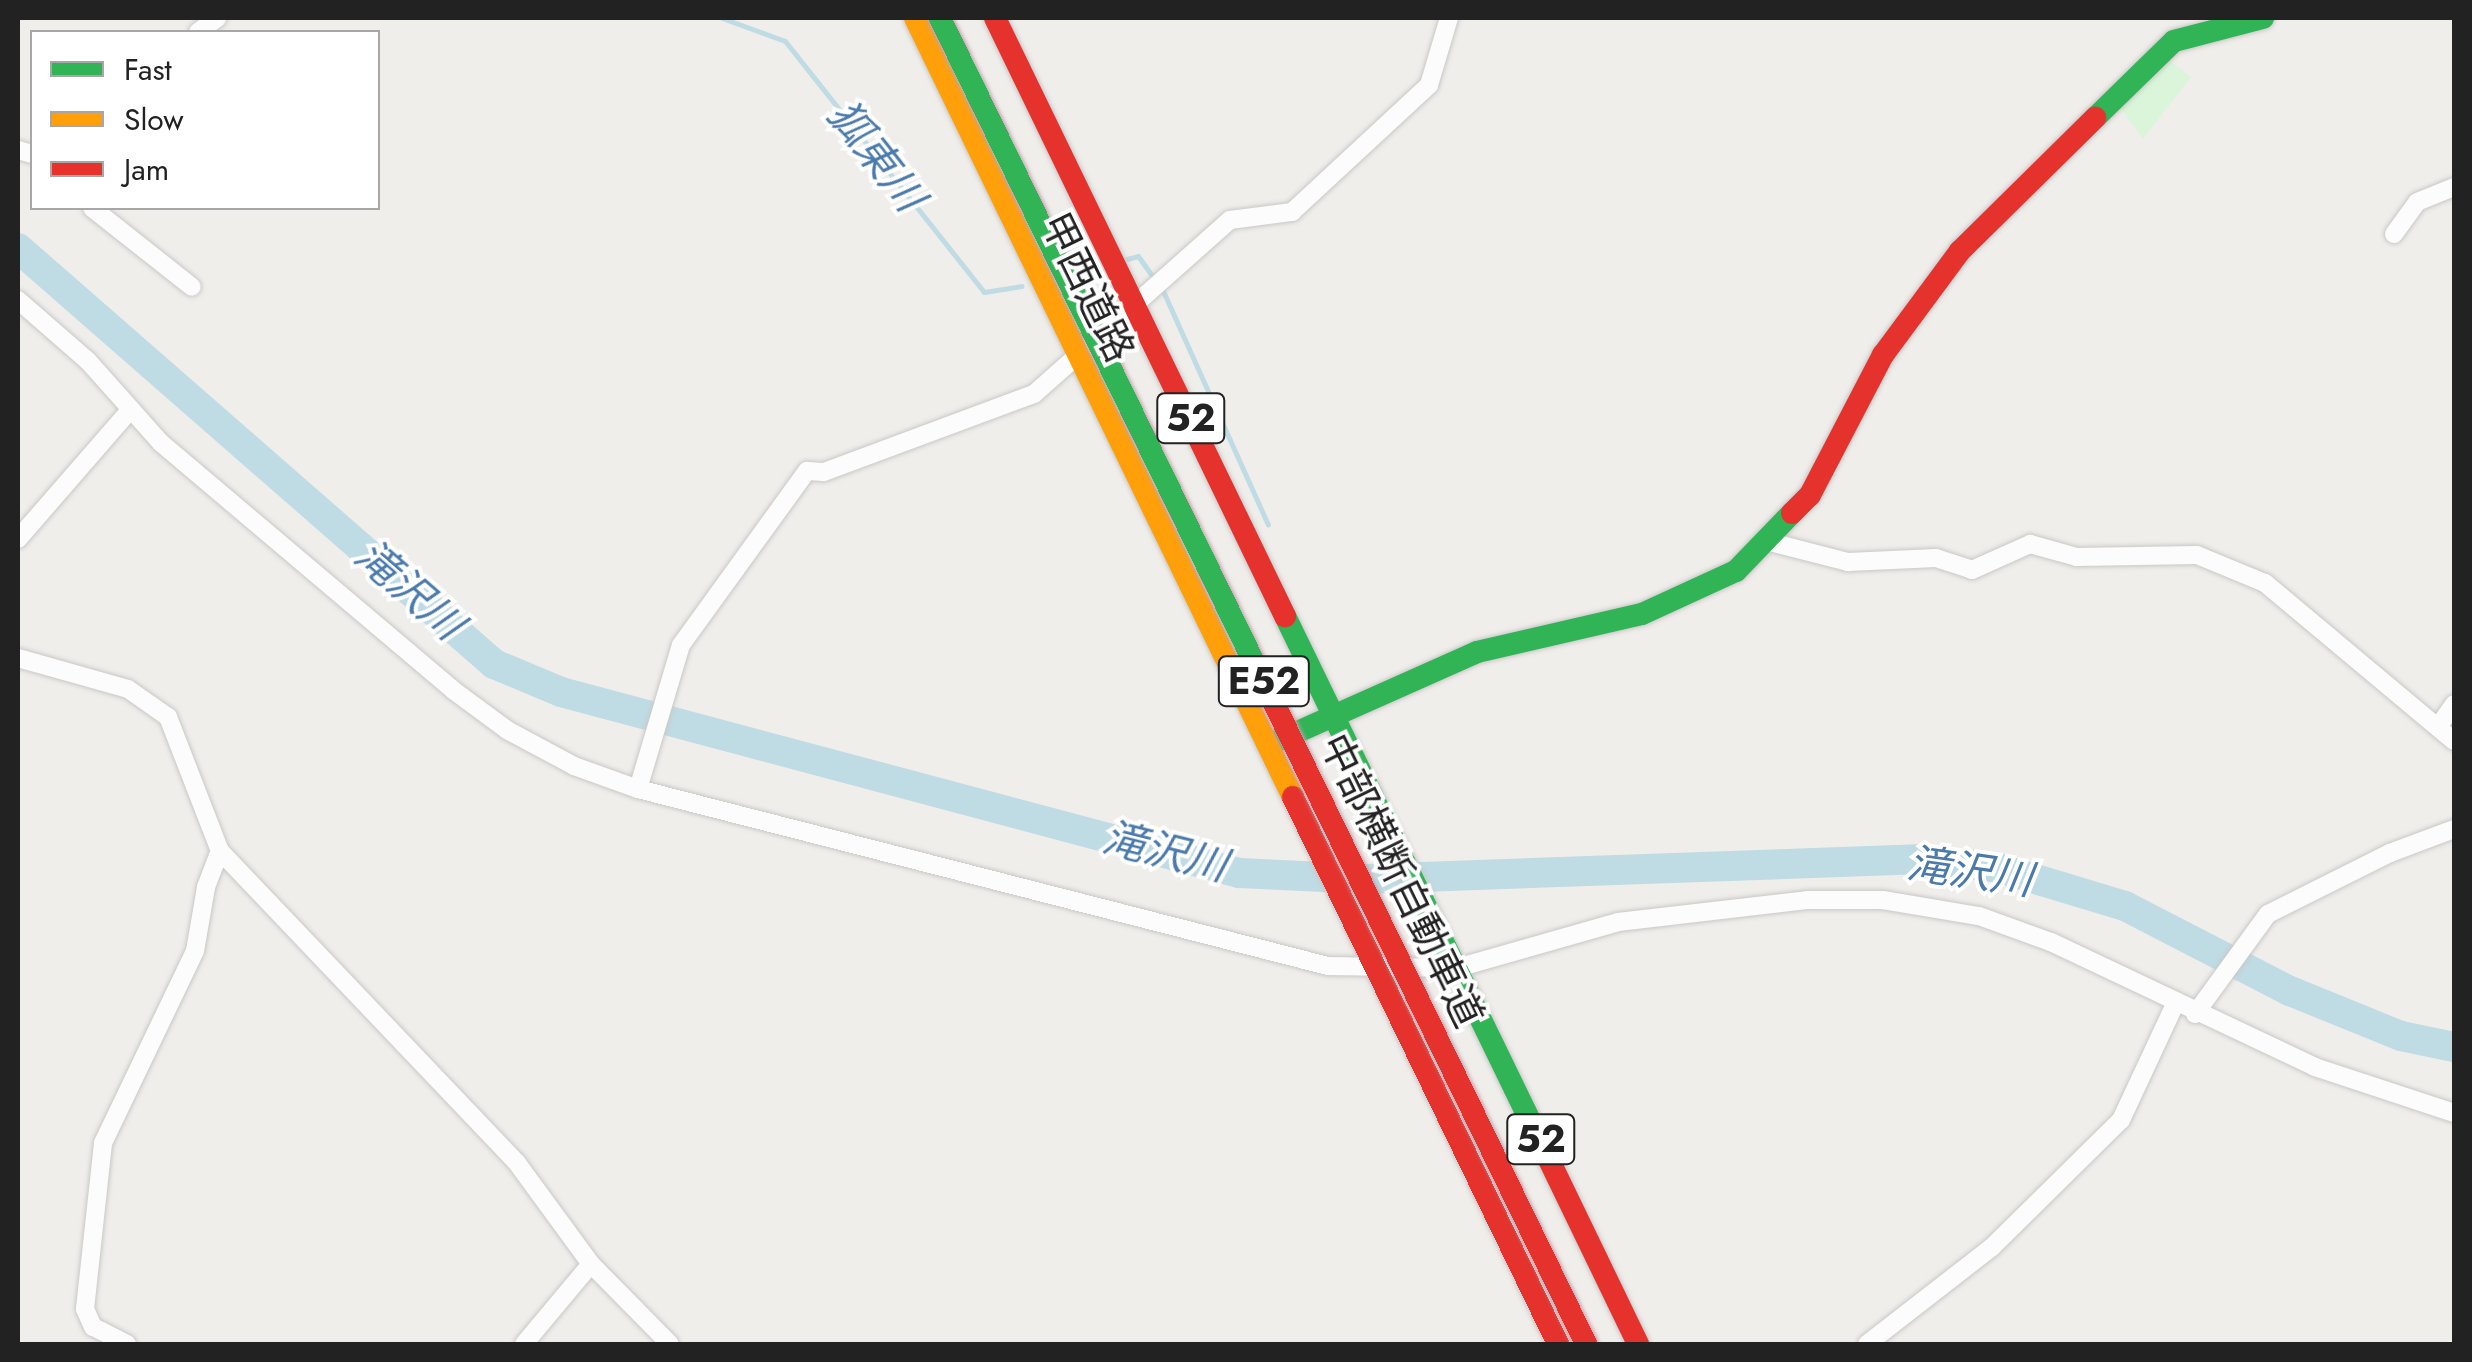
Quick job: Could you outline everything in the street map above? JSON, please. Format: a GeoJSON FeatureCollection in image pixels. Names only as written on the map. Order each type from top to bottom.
{"type":"FeatureCollection","features":[{"type":"Feature","properties":{"kind":"main road","name":"甲西道路"},"geometry":{"type":"LineString","coordinates":[[916,18],[1558,1344]]}},
{"type":"Feature","properties":{"kind":"main road","name":"中部横断自動車道"},"geometry":{"type":"LineString","coordinates":[[940,18],[1586,1344]]}},
{"type":"Feature","properties":{"kind":"main road","name":"甲西道路"},"geometry":{"type":"LineString","coordinates":[[995,18],[1138,296],[1384,820],[1638,1344]]}},
{"type":"Feature","properties":{"kind":"main road"},"geometry":{"type":"LineString","coordinates":[[1268,745],[1477,652],[1677,602],[1736,571],[1770,542],[1827,468],[1909,313],[1960,251],[2174,41],[2263,18]]}},
{"type":"Feature","properties":{"kind":"street"},"geometry":{"type":"LineString","coordinates":[[638,789],[681,645],[806,471],[824,472],[1034,394],[1080,357],[1138,296],[1230,220],[1292,212],[1310,199],[1429,85],[1449,18]]}},
{"type":"Feature","properties":{"kind":"street"},"geometry":{"type":"LineString","coordinates":[[2394,234],[2417,202],[2454,187]]}},
{"type":"Feature","properties":{"kind":"street"},"geometry":{"type":"LineString","coordinates":[[94,210],[192,288]]}},
{"type":"Feature","properties":{"kind":"street"},"geometry":{"type":"LineString","coordinates":[[18,300],[161,442],[493,720],[574,766],[638,789],[1024,890],[1131,911],[1258,951],[1378,970],[1458,968],[1618,922],[1807,900],[1883,900],[1979,916],[2051,942],[2382,1094],[2454,1113]]}},
{"type":"Feature","properties":{"kind":"street"},"geometry":{"type":"LineString","coordinates":[[18,539],[131,408]]}},
{"type":"Feature","properties":{"kind":"street"},"geometry":{"type":"LineString","coordinates":[[1770,542],[1848,562],[1936,558],[1972,570],[2030,544],[2077,556],[2197,555],[2265,584],[2454,742]]}},
{"type":"Feature","properties":{"kind":"street"},"geometry":{"type":"LineString","coordinates":[[18,658],[154,703],[178,739],[220,851],[517,1163],[592,1264],[670,1344]]}},
{"type":"Feature","properties":{"kind":"street"},"geometry":{"type":"LineString","coordinates":[[2438,727],[2454,704]]}},
{"type":"Feature","properties":{"kind":"street"},"geometry":{"type":"LineString","coordinates":[[2198,1011],[2259,927],[2284,905],[2454,830]]}},
{"type":"Feature","properties":{"kind":"street"},"geometry":{"type":"LineString","coordinates":[[127,1344],[93,1327],[85,1310],[104,1143],[195,951],[206,887],[220,851]]}},
{"type":"Feature","properties":{"kind":"street"},"geometry":{"type":"LineString","coordinates":[[1868,1344],[1992,1247],[2121,1120],[2176,1002]]}},
{"type":"Feature","properties":{"kind":"street"},"geometry":{"type":"LineString","coordinates":[[524,1344],[592,1264]]}},
{"type":"Feature","properties":{"kind":"green space"},"geometry":{"type":"Polygon","coordinates":[[[2169,60],[2191,77],[2143,139],[2119,106],[2169,60]]]}},
{"type":"Feature","properties":{"kind":"waterway","name":"狐東川"},"geometry":{"type":"LineString","coordinates":[[722,18],[785,41],[984,292],[1022,286]]}},
{"type":"Feature","properties":{"kind":"waterway","name":"滝沢川"},"geometry":{"type":"LineString","coordinates":[[18,248],[494,664],[561,692],[1239,873],[1366,879],[1925,859],[1999,868],[2125,906],[2290,991],[2401,1036],[2454,1047]]}},
{"type":"Feature","properties":{"kind":"waterway","name":"狐東川"},"geometry":{"type":"LineString","coordinates":[[1127,259],[1138,256],[1163,291],[1268,525]]}},
{"type":"Feature","properties":{"kind":"traffic: fast"},"geometry":{"type":"LineString","coordinates":[[940,18],[1267,689]]}},
{"type":"Feature","properties":{"kind":"traffic: fast"},"geometry":{"type":"LineString","coordinates":[[2095,118],[2174,41],[2263,18]]}},
{"type":"Feature","properties":{"kind":"traffic: fast"},"geometry":{"type":"LineString","coordinates":[[1275,742],[1477,652],[1642,614],[1736,571],[1792,513]]}},
{"type":"Feature","properties":{"kind":"traffic: fast"},"geometry":{"type":"LineString","coordinates":[[1285,616],[1538,1137]]}},
{"type":"Feature","properties":{"kind":"traffic: slow"},"geometry":{"type":"LineString","coordinates":[[915,18],[1293,797]]}},
{"type":"Feature","properties":{"kind":"traffic: jam"},"geometry":{"type":"LineString","coordinates":[[995,18],[1285,616]]}},
{"type":"Feature","properties":{"kind":"traffic: jam"},"geometry":{"type":"LineString","coordinates":[[1792,513],[1810,495],[1883,355],[1960,251],[2095,118]]}},
{"type":"Feature","properties":{"kind":"traffic: jam"},"geometry":{"type":"LineString","coordinates":[[1267,689],[1586,1344]]}},
{"type":"Feature","properties":{"kind":"traffic: jam"},"geometry":{"type":"LineString","coordinates":[[1293,797],[1558,1344]]}},
{"type":"Feature","properties":{"kind":"traffic: jam"},"geometry":{"type":"LineString","coordinates":[[1538,1137],[1638,1344]]}}]}
